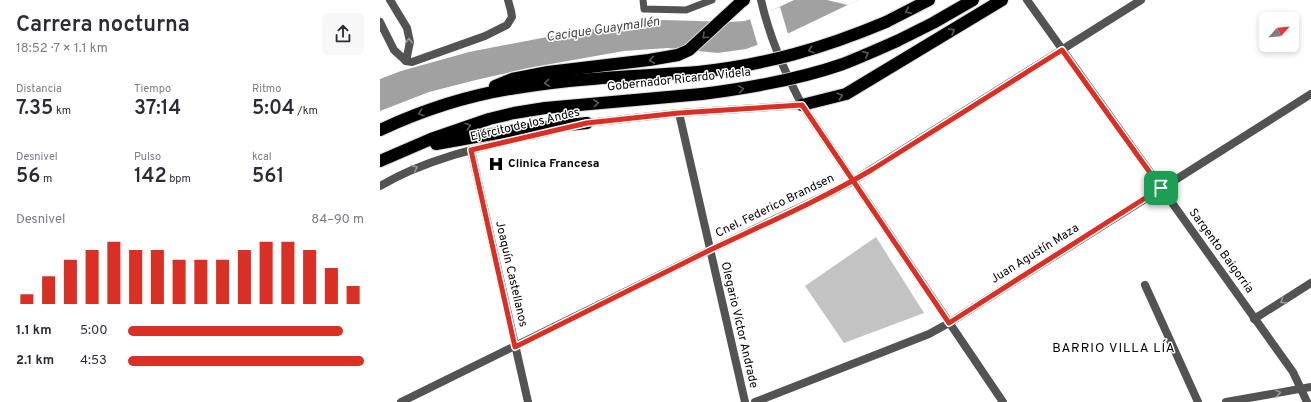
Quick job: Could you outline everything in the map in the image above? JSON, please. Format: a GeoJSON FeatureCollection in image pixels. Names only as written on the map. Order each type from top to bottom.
{"type":"FeatureCollection","features":[{"type":"Feature","properties":{"kind":"highway"},"geometry":{"type":"LineString","coordinates":[[458,100],[512,79],[548,72],[678,55],[689,50],[744,0]]}},
{"type":"Feature","properties":{"kind":"highway","name":"Gobernador Ricardo Videla"},"geometry":{"type":"LineString","coordinates":[[380,130],[413,115],[458,100],[494,92],[545,83],[725,69],[776,60],[833,43],[886,22],[929,0]]}},
{"type":"Feature","properties":{"kind":"highway","name":"Gobernador Ricardo Videla"},"geometry":{"type":"LineString","coordinates":[[380,161],[394,154],[466,126],[514,113],[553,107],[702,94],[752,88],[800,77],[843,64],[897,41],[933,23],[973,0]]}},
{"type":"Feature","properties":{"kind":"highway"},"geometry":{"type":"LineString","coordinates":[[802,105],[846,94],[1002,0]]}},
{"type":"Feature","properties":{"kind":"highway"},"geometry":{"type":"LineString","coordinates":[[394,154],[450,141],[510,130],[587,123]]}},
{"type":"Feature","properties":{"kind":"street"},"geometry":{"type":"LineString","coordinates":[[390,0],[407,28],[410,42],[406,61]]}},
{"type":"Feature","properties":{"kind":"street"},"geometry":{"type":"LineString","coordinates":[[380,22],[394,50],[406,61],[412,62],[485,36],[507,25],[512,18],[512,11],[508,0]]}},
{"type":"Feature","properties":{"kind":"street"},"geometry":{"type":"LineString","coordinates":[[761,0],[768,28],[784,71],[802,105],[1003,402]]}},
{"type":"Feature","properties":{"kind":"street","name":"Sargento Baigorria"},"geometry":{"type":"LineString","coordinates":[[1027,0],[1293,372],[1307,402]]}},
{"type":"Feature","properties":{"kind":"street","name":"Cnel. Federico Brandsen"},"geometry":{"type":"LineString","coordinates":[[401,402],[853,181],[1141,0]]}},
{"type":"Feature","properties":{"kind":"street","name":"Juan Agustín Maza"},"geometry":{"type":"LineString","coordinates":[[755,402],[930,334],[1311,94]]}},
{"type":"Feature","properties":{"kind":"street","name":"Ejército de los Andes"},"geometry":{"type":"LineString","coordinates":[[380,186],[428,163],[471,150],[587,123],[679,113],[802,105]]}},
{"type":"Feature","properties":{"kind":"street","name":"Olegario Víctor Andrade"},"geometry":{"type":"LineString","coordinates":[[679,113],[745,402]]}},
{"type":"Feature","properties":{"kind":"street","name":"Joaquín Castellanos"},"geometry":{"type":"LineString","coordinates":[[471,150],[528,402]]}},
{"type":"Feature","properties":{"kind":"street"},"geometry":{"type":"LineString","coordinates":[[1254,319],[1311,282]]}},
{"type":"Feature","properties":{"kind":"street"},"geometry":{"type":"LineString","coordinates":[[1145,285],[1198,402]]}},
{"type":"Feature","properties":{"kind":"street"},"geometry":{"type":"LineString","coordinates":[[1226,402],[1311,387]]}},
{"type":"Feature","properties":{"kind":"lane"},"geometry":{"type":"LineString","coordinates":[[643,0],[644,9],[679,10],[686,10],[712,0]]}},
{"type":"Feature","properties":{"kind":"water","name":"Cacique Guaymallén"},"geometry":{"type":"Polygon","coordinates":[[[794,0],[858,0],[785,35],[746,49],[718,53],[668,48],[624,51],[528,68],[476,80],[429,92],[380,111],[380,79],[401,71],[469,52],[631,22],[664,20],[745,21],[794,0]]]}},
{"type":"Feature","properties":{"kind":"pier"},"geometry":{"type":"Polygon","coordinates":[[[827,0],[858,0],[848,5],[827,0]]]}},
{"type":"Feature","properties":{"kind":"pier"},"geometry":{"type":"Polygon","coordinates":[[[780,7],[788,34],[758,46],[750,19],[780,7]]]}},
{"type":"Feature","properties":{"kind":"building"},"geometry":{"type":"Polygon","coordinates":[[[876,237],[924,313],[844,343],[805,286],[876,237]]]}},
{"type":"Feature","properties":{"kind":"place","name":"Clinica Francesa"},"geometry":{"type":"Point","coordinates":[496,164]}},
{"type":"Feature","properties":{"kind":"district","name":"BARRIO VILLA LÍA"},"geometry":{"type":"Point","coordinates":[1114,349]}},
{"type":"Feature","properties":{"kind":"route"},"geometry":{"type":"LineString","coordinates":[[1161,188],[949,323],[853,181],[802,105],[679,113],[587,123],[471,150],[515,347],[853,181],[1062,50],[1161,188]]}}]}
